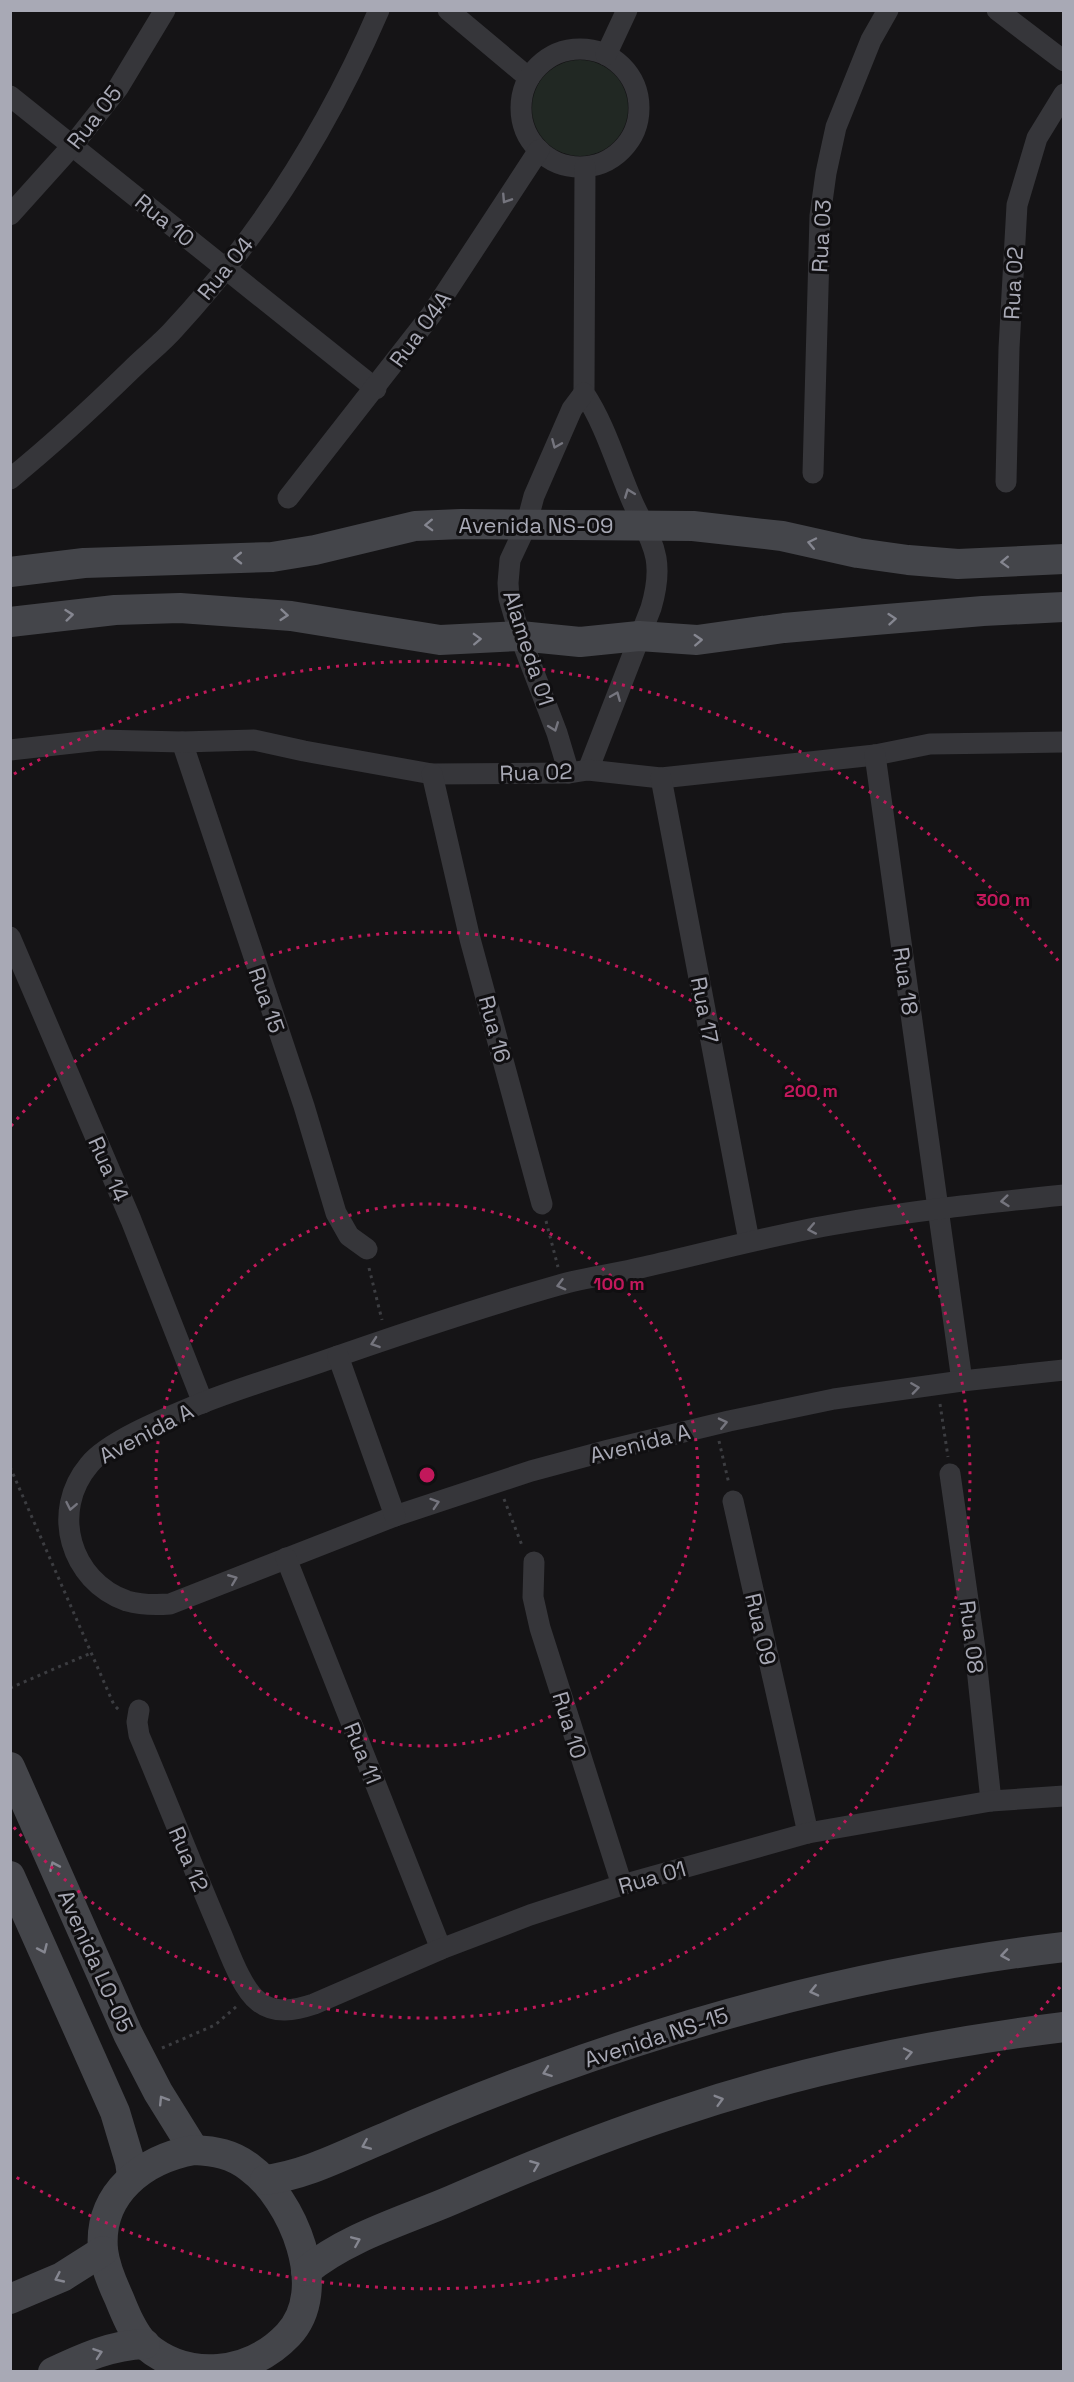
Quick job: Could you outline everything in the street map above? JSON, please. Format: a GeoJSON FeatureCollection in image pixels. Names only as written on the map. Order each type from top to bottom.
{"type":"FeatureCollection","features":[{"type":"Feature","properties":{"kind":"main road","name":"Avenida NS-09"},"geometry":{"type":"LineString","coordinates":[[10,572],[84,563],[280,556],[415,526],[480,524],[645,525],[746,531],[858,553],[958,564],[1064,559]]}},
{"type":"Feature","properties":{"kind":"main road"},"geometry":{"type":"LineString","coordinates":[[10,621],[115,610],[180,608],[291,616],[440,640],[520,636],[580,642],[639,636],[669,640],[697,640],[841,623],[983,611],[1064,607]]}},
{"type":"Feature","properties":{"kind":"main road","name":"Avenida LO-05"},"geometry":{"type":"LineString","coordinates":[[10,1767],[140,2058],[194,2150]]}},
{"type":"Feature","properties":{"kind":"main road","name":"Avenida LO-05"},"geometry":{"type":"LineString","coordinates":[[10,1876],[115,2112],[132,2176]]}},
{"type":"Feature","properties":{"kind":"main road","name":"Avenida NS-15"},"geometry":{"type":"LineString","coordinates":[[265,2180],[300,2174],[549,2071],[708,2019],[871,1978],[1064,1947]]}},
{"type":"Feature","properties":{"kind":"main road"},"geometry":{"type":"LineString","coordinates":[[306,2271],[337,2249],[481,2187],[577,2147],[677,2112],[855,2064],[937,2047],[1064,2027]]}},
{"type":"Feature","properties":{"kind":"main road"},"geometry":{"type":"LineString","coordinates":[[194,2150],[213,2151],[233,2157],[265,2180],[280,2200],[290,2219],[304,2255],[306,2271],[304,2304],[291,2332],[265,2355],[236,2369],[216,2371],[181,2366],[145,2344],[125,2312],[103,2251],[110,2211],[115,2199],[132,2176],[160,2159],[194,2150]]}},
{"type":"Feature","properties":{"kind":"main road"},"geometry":{"type":"LineString","coordinates":[[10,2299],[62,2277],[103,2251]]}},
{"type":"Feature","properties":{"kind":"main road"},"geometry":{"type":"LineString","coordinates":[[53,2372],[98,2352],[126,2345],[145,2344]]}},
{"type":"Feature","properties":{"kind":"street","name":"Rua 05"},"geometry":{"type":"LineString","coordinates":[[10,215],[73,145],[118,88],[165,10]]}},
{"type":"Feature","properties":{"kind":"street","name":"Rua 04"},"geometry":{"type":"LineString","coordinates":[[10,479],[51,446],[175,329],[225,270],[267,215],[307,152],[354,67],[379,10]]}},
{"type":"Feature","properties":{"kind":"street"},"geometry":{"type":"LineString","coordinates":[[448,10],[529,78]]}},
{"type":"Feature","properties":{"kind":"street"},"geometry":{"type":"LineString","coordinates":[[606,55],[627,10]]}},
{"type":"Feature","properties":{"kind":"street","name":"Rua 03"},"geometry":{"type":"LineString","coordinates":[[813,473],[820,216],[826,173],[836,127],[871,40],[888,10]]}},
{"type":"Feature","properties":{"kind":"street"},"geometry":{"type":"LineString","coordinates":[[997,10],[1064,61]]}},
{"type":"Feature","properties":{"kind":"street"},"geometry":{"type":"LineString","coordinates":[[571,49],[589,49],[606,55],[621,66],[633,81],[638,100],[638,119],[631,137],[619,152],[603,162],[585,167],[560,163],[539,150],[527,134],[521,115],[522,96],[529,78],[540,64],[555,54],[571,49]]}},
{"type":"Feature","properties":{"kind":"street","name":"Rua 02"},"geometry":{"type":"LineString","coordinates":[[1006,482],[1009,348],[1017,205],[1037,138],[1064,94]]}},
{"type":"Feature","properties":{"kind":"street","name":"Rua 10"},"geometry":{"type":"LineString","coordinates":[[10,96],[376,389]]}},
{"type":"Feature","properties":{"kind":"street","name":"Rua 04A"},"geometry":{"type":"LineString","coordinates":[[288,498],[376,389],[431,315],[539,150]]}},
{"type":"Feature","properties":{"kind":"street"},"geometry":{"type":"LineString","coordinates":[[578,772],[651,608],[658,583],[656,556],[645,525],[633,503],[599,420],[584,393],[585,167]]}},
{"type":"Feature","properties":{"kind":"street","name":"Alameda 01"},"geometry":{"type":"LineString","coordinates":[[578,772],[562,747],[520,636],[509,598],[508,572],[510,560],[526,526],[529,510],[556,443],[572,409],[584,393]]}},
{"type":"Feature","properties":{"kind":"street","name":"Rua 02"},"geometry":{"type":"LineString","coordinates":[[10,750],[100,740],[182,742],[254,740],[432,774],[578,772],[661,778],[874,754],[930,744],[1064,742]]}},
{"type":"Feature","properties":{"kind":"street","name":"Rua 15"},"geometry":{"type":"LineString","coordinates":[[182,742],[304,1106],[336,1212],[349,1236],[367,1249]]}},
{"type":"Feature","properties":{"kind":"street","name":"Rua 18"},"geometry":{"type":"LineString","coordinates":[[874,754],[962,1381]]}},
{"type":"Feature","properties":{"kind":"street","name":"Rua 16"},"geometry":{"type":"LineString","coordinates":[[432,774],[470,939],[542,1204]]}},
{"type":"Feature","properties":{"kind":"street","name":"Rua 17"},"geometry":{"type":"LineString","coordinates":[[661,778],[749,1241]]}},
{"type":"Feature","properties":{"kind":"street","name":"Rua 14"},"geometry":{"type":"LineString","coordinates":[[10,937],[131,1220],[202,1403]]}},
{"type":"Feature","properties":{"kind":"street","name":"Avenida A"},"geometry":{"type":"LineString","coordinates":[[1064,1195],[937,1208],[832,1225],[749,1241],[563,1284],[387,1339],[202,1403],[143,1429],[98,1456],[89,1464],[79,1480],[70,1506],[68,1525],[71,1544],[75,1557],[96,1582],[110,1592],[138,1604],[158,1605],[178,1601],[395,1516],[542,1468],[715,1424],[834,1399],[938,1384],[1064,1370]]}},
{"type":"Feature","properties":{"kind":"street"},"geometry":{"type":"LineString","coordinates":[[338,1356],[395,1516]]}},
{"type":"Feature","properties":{"kind":"street","name":"Rua 08"},"geometry":{"type":"LineString","coordinates":[[950,1474],[975,1649],[991,1801]]}},
{"type":"Feature","properties":{"kind":"street","name":"Rua 09"},"geometry":{"type":"LineString","coordinates":[[733,1501],[808,1833]]}},
{"type":"Feature","properties":{"kind":"street","name":"Rua 11"},"geometry":{"type":"LineString","coordinates":[[286,1558],[441,1949]]}},
{"type":"Feature","properties":{"kind":"street","name":"Rua 10"},"geometry":{"type":"LineString","coordinates":[[534,1562],[533,1597],[540,1628],[622,1885]]}},
{"type":"Feature","properties":{"kind":"street","name":"Rua 12"},"geometry":{"type":"LineString","coordinates":[[138,1716],[139,1735],[187,1854],[228,1949],[254,1996]]}},
{"type":"Feature","properties":{"kind":"street","name":"Rua 01"},"geometry":{"type":"LineString","coordinates":[[254,1996],[279,2010],[306,2006],[441,1949],[530,1916],[622,1885],[808,1833],[991,1801],[1064,1796]]}},
{"type":"Feature","properties":{"kind":"path"},"geometry":{"type":"LineString","coordinates":[[542,1204],[563,1284]]}},
{"type":"Feature","properties":{"kind":"path"},"geometry":{"type":"LineString","coordinates":[[367,1249],[370,1279],[387,1339]]}},
{"type":"Feature","properties":{"kind":"path"},"geometry":{"type":"LineString","coordinates":[[938,1384],[950,1474]]}},
{"type":"Feature","properties":{"kind":"path"},"geometry":{"type":"LineString","coordinates":[[715,1424],[733,1501]]}},
{"type":"Feature","properties":{"kind":"path"},"geometry":{"type":"LineString","coordinates":[[10,1467],[114,1705],[126,1716],[138,1716]]}},
{"type":"Feature","properties":{"kind":"path"},"geometry":{"type":"LineString","coordinates":[[497,1483],[524,1551],[534,1562]]}},
{"type":"Feature","properties":{"kind":"path"},"geometry":{"type":"LineString","coordinates":[[10,1688],[91,1653]]}},
{"type":"Feature","properties":{"kind":"path"},"geometry":{"type":"LineString","coordinates":[[140,2058],[215,2025],[254,1996]]}},
{"type":"Feature","properties":{"kind":"shaded area"},"geometry":{"type":"Polygon","coordinates":[[[580,60],[598,64],[614,74],[624,90],[628,108],[624,126],[614,142],[598,152],[580,156],[562,152],[546,142],[536,126],[532,108],[536,90],[546,74],[562,64],[580,60]]]}}]}
